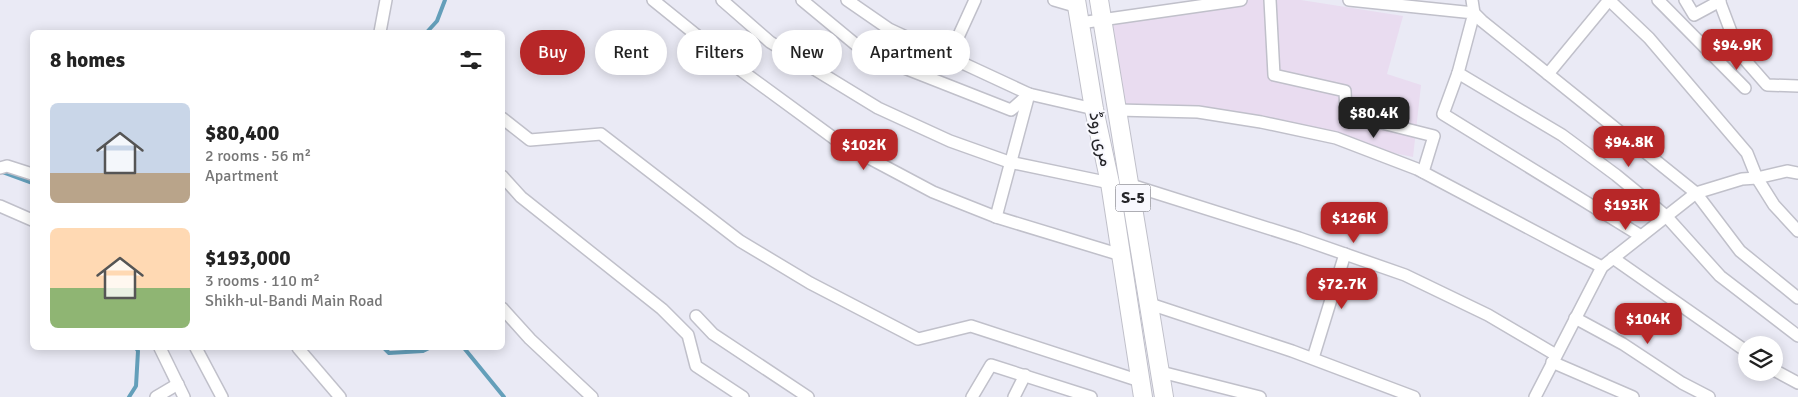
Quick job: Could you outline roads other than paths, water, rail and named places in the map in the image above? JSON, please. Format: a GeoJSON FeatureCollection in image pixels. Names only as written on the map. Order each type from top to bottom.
{"type":"FeatureCollection","features":[{"type":"Feature","properties":{"kind":"main road","name":"مری روڈ"},"geometry":{"type":"LineString","coordinates":[[1099,0],[1131,185],[1164,397]]}},
{"type":"Feature","properties":{"kind":"main road","name":"مری روڈ"},"geometry":{"type":"LineString","coordinates":[[1078,10],[1094,109],[1110,184],[1141,389]]}},
{"type":"Feature","properties":{"kind":"street"},"geometry":{"type":"LineString","coordinates":[[380,30],[386,0]]}},
{"type":"Feature","properties":{"kind":"street"},"geometry":{"type":"LineString","coordinates":[[653,0],[731,63],[839,142],[933,192],[996,217],[1121,255]]}},
{"type":"Feature","properties":{"kind":"street"},"geometry":{"type":"LineString","coordinates":[[722,0],[770,42],[878,108],[950,141],[1009,162],[1110,184]]}},
{"type":"Feature","properties":{"kind":"street"},"geometry":{"type":"LineString","coordinates":[[802,0],[866,53],[1011,110],[1029,94]]}},
{"type":"Feature","properties":{"kind":"street"},"geometry":{"type":"LineString","coordinates":[[847,0],[890,30]]}},
{"type":"Feature","properties":{"kind":"street"},"geometry":{"type":"LineString","coordinates":[[962,30],[976,0]]}},
{"type":"Feature","properties":{"kind":"street"},"geometry":{"type":"LineString","coordinates":[[1054,0],[1102,19],[1241,0]]}},
{"type":"Feature","properties":{"kind":"street"},"geometry":{"type":"LineString","coordinates":[[1270,0],[1274,75],[1345,91],[1346,114],[1434,136],[1423,172]]}},
{"type":"Feature","properties":{"kind":"street"},"geometry":{"type":"LineString","coordinates":[[1349,0],[1474,13],[1696,193],[1740,251],[1798,298]]}},
{"type":"Feature","properties":{"kind":"street"},"geometry":{"type":"LineString","coordinates":[[1472,0],[1474,13],[1458,73],[1443,114],[1641,236]]}},
{"type":"Feature","properties":{"kind":"street"},"geometry":{"type":"LineString","coordinates":[[1548,74],[1609,0],[1648,38],[1747,153],[1757,178],[1774,205],[1798,231]]}},
{"type":"Feature","properties":{"kind":"street"},"geometry":{"type":"LineString","coordinates":[[1658,0],[1745,88]]}},
{"type":"Feature","properties":{"kind":"street"},"geometry":{"type":"LineString","coordinates":[[1685,0],[1694,15],[1720,0],[1739,53],[1768,85],[1798,86]]}},
{"type":"Feature","properties":{"kind":"street"},"geometry":{"type":"LineString","coordinates":[[970,66],[1029,94],[1094,109]]}},
{"type":"Feature","properties":{"kind":"street"},"geometry":{"type":"LineString","coordinates":[[1458,73],[1562,135],[1616,175],[1666,216],[1720,276],[1798,336]]}},
{"type":"Feature","properties":{"kind":"street"},"geometry":{"type":"LineString","coordinates":[[996,217],[1009,162],[1029,94]]}},
{"type":"Feature","properties":{"kind":"street"},"geometry":{"type":"LineString","coordinates":[[1117,110],[1198,112],[1261,122],[1336,138],[1423,172],[1602,267]]}},
{"type":"Feature","properties":{"kind":"street"},"geometry":{"type":"LineString","coordinates":[[505,120],[530,140],[601,134],[740,241],[810,283],[918,339],[970,326],[1141,389]]}},
{"type":"Feature","properties":{"kind":"street"},"geometry":{"type":"LineString","coordinates":[[0,168],[7,166],[30,173]]}},
{"type":"Feature","properties":{"kind":"street"},"geometry":{"type":"LineString","coordinates":[[1535,397],[1602,267],[1696,193],[1742,179],[1787,172],[1798,173]]}},
{"type":"Feature","properties":{"kind":"street"},"geometry":{"type":"LineString","coordinates":[[505,179],[521,197],[662,309],[688,335],[696,366],[743,397]]}},
{"type":"Feature","properties":{"kind":"street"},"geometry":{"type":"LineString","coordinates":[[1131,185],[1345,254],[1413,279],[1488,315],[1554,358],[1633,397]]}},
{"type":"Feature","properties":{"kind":"street"},"geometry":{"type":"LineString","coordinates":[[0,206],[30,219]]}},
{"type":"Feature","properties":{"kind":"street"},"geometry":{"type":"LineString","coordinates":[[1314,358],[1345,254]]}},
{"type":"Feature","properties":{"kind":"street"},"geometry":{"type":"LineString","coordinates":[[1613,258],[1738,345]]}},
{"type":"Feature","properties":{"kind":"street"},"geometry":{"type":"LineString","coordinates":[[1150,304],[1314,358],[1414,397]]}},
{"type":"Feature","properties":{"kind":"street"},"geometry":{"type":"LineString","coordinates":[[505,311],[530,339],[592,397]]}},
{"type":"Feature","properties":{"kind":"street"},"geometry":{"type":"LineString","coordinates":[[696,316],[713,334],[808,397]]}},
{"type":"Feature","properties":{"kind":"street"},"geometry":{"type":"LineString","coordinates":[[1575,318],[1623,344],[1682,383],[1709,397]]}},
{"type":"Feature","properties":{"kind":"street"},"geometry":{"type":"LineString","coordinates":[[161,350],[184,397]]}},
{"type":"Feature","properties":{"kind":"street"},"geometry":{"type":"LineString","coordinates":[[197,350],[222,397]]}},
{"type":"Feature","properties":{"kind":"street"},"geometry":{"type":"LineString","coordinates":[[300,350],[340,397]]}},
{"type":"Feature","properties":{"kind":"street"},"geometry":{"type":"LineString","coordinates":[[972,397],[992,365],[1025,375],[1070,394],[1091,397]]}},
{"type":"Feature","properties":{"kind":"street"},"geometry":{"type":"LineString","coordinates":[[1160,372],[1260,397]]}},
{"type":"Feature","properties":{"kind":"street"},"geometry":{"type":"LineString","coordinates":[[1014,397],[1025,375]]}},
{"type":"Feature","properties":{"kind":"street"},"geometry":{"type":"LineString","coordinates":[[1783,375],[1798,383]]}},
{"type":"Feature","properties":{"kind":"street"},"geometry":{"type":"LineString","coordinates":[[156,397],[178,384]]}},
{"type":"Feature","properties":{"kind":"waterway"},"geometry":{"type":"LineString","coordinates":[[429,30],[437,21],[445,0]]}},
{"type":"Feature","properties":{"kind":"waterway"},"geometry":{"type":"LineString","coordinates":[[0,171],[30,182]]}},
{"type":"Feature","properties":{"kind":"waterway"},"geometry":{"type":"LineString","coordinates":[[129,397],[136,386],[137,350]]}},
{"type":"Feature","properties":{"kind":"waterway"},"geometry":{"type":"LineString","coordinates":[[386,350],[389,353],[425,350]]}},
{"type":"Feature","properties":{"kind":"waterway"},"geometry":{"type":"LineString","coordinates":[[466,350],[504,397]]}}]}
